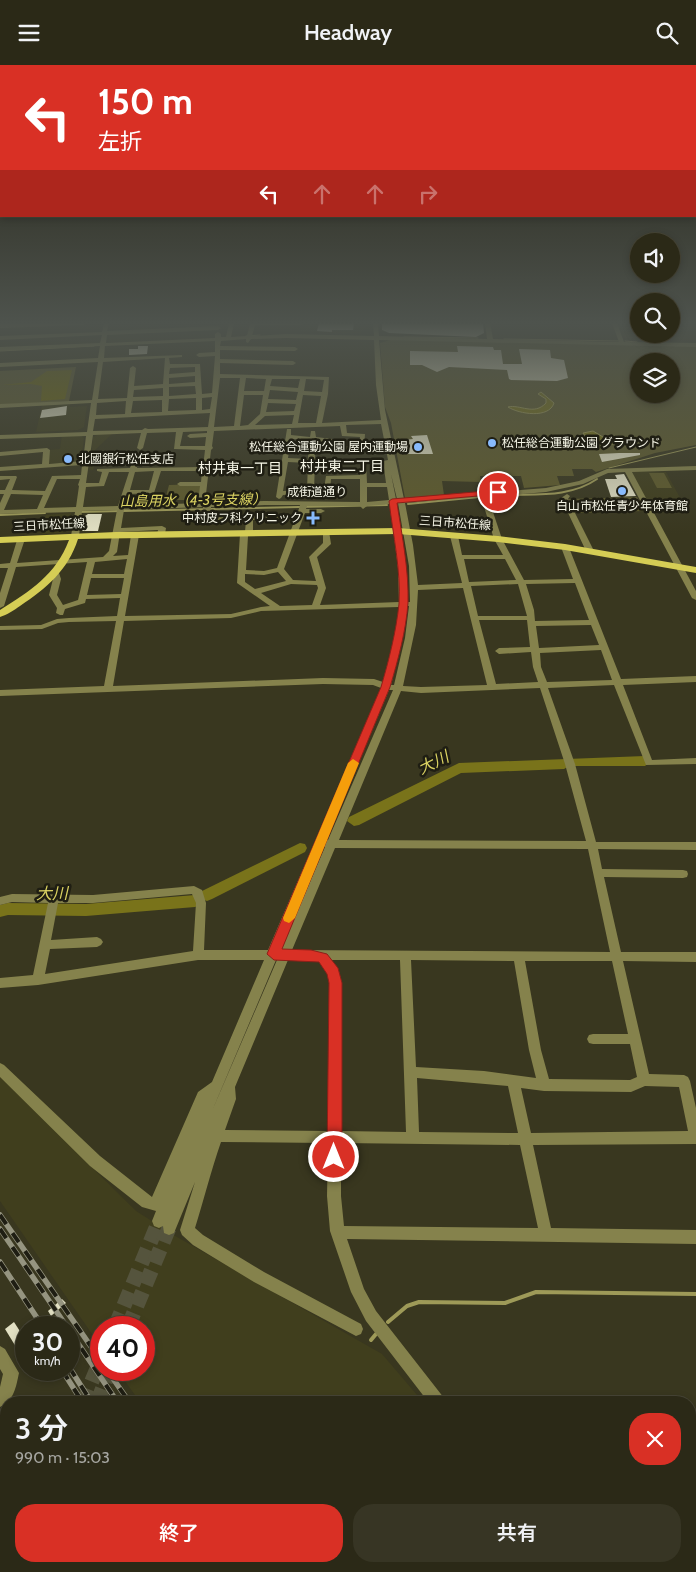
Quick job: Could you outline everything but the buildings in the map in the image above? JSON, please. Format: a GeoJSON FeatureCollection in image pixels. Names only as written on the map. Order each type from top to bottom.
{"type":"FeatureCollection","features":[{"type":"Feature","properties":{"kind":"main road","name":"三日市松任線"},"geometry":{"type":"LineString","coordinates":[[0,540],[75,537],[117,532],[135,535],[402,532],[498,539],[565,547],[696,571]]}},
{"type":"Feature","properties":{"kind":"main road"},"geometry":{"type":"LineString","coordinates":[[0,614],[42,586],[55,573],[67,558],[75,537]]}},
{"type":"Feature","properties":{"kind":"street"},"geometry":{"type":"LineString","coordinates":[[75,537],[84,463],[96,393]]}},
{"type":"Feature","properties":{"kind":"street"},"geometry":{"type":"LineString","coordinates":[[128,415],[129,393]]}},
{"type":"Feature","properties":{"kind":"street"},"geometry":{"type":"LineString","coordinates":[[165,410],[166,393]]}},
{"type":"Feature","properties":{"kind":"street"},"geometry":{"type":"LineString","coordinates":[[237,427],[241,393]]}},
{"type":"Feature","properties":{"kind":"street"},"geometry":{"type":"LineString","coordinates":[[252,426],[263,414],[267,393]]}},
{"type":"Feature","properties":{"kind":"street"},"geometry":{"type":"LineString","coordinates":[[278,503],[288,437],[297,413],[301,393]]}},
{"type":"Feature","properties":{"kind":"street"},"geometry":{"type":"LineString","coordinates":[[310,491],[312,438],[325,394],[320,393]]}},
{"type":"Feature","properties":{"kind":"street"},"geometry":{"type":"LineString","coordinates":[[378,393],[380,422],[390,485],[396,501]]}},
{"type":"Feature","properties":{"kind":"street"},"geometry":{"type":"LineString","coordinates":[[198,395],[198,409]]}},
{"type":"Feature","properties":{"kind":"street"},"geometry":{"type":"LineString","coordinates":[[0,406],[216,395],[204,484],[207,519],[250,518],[303,509]]}},
{"type":"Feature","properties":{"kind":"street"},"geometry":{"type":"LineString","coordinates":[[266,401],[299,402]]}},
{"type":"Feature","properties":{"kind":"street"},"geometry":{"type":"LineString","coordinates":[[92,417],[165,410],[198,409],[214,411]]}},
{"type":"Feature","properties":{"kind":"street"},"geometry":{"type":"LineString","coordinates":[[263,414],[297,413]]}},
{"type":"Feature","properties":{"kind":"street"},"geometry":{"type":"LineString","coordinates":[[183,416],[176,448],[210,448]]}},
{"type":"Feature","properties":{"kind":"street"},"geometry":{"type":"LineString","coordinates":[[0,437],[89,432],[180,431],[212,427],[380,422]]}},
{"type":"Feature","properties":{"kind":"street"},"geometry":{"type":"LineString","coordinates":[[280,954],[319,845],[386,687],[414,588],[380,422]]}},
{"type":"Feature","properties":{"kind":"street"},"geometry":{"type":"LineString","coordinates":[[288,437],[330,440],[328,448],[362,448],[363,435],[344,435],[344,423]]}},
{"type":"Feature","properties":{"kind":"street"},"geometry":{"type":"LineString","coordinates":[[140,448],[144,432]]}},
{"type":"Feature","properties":{"kind":"street"},"geometry":{"type":"LineString","coordinates":[[190,435],[212,435]]}},
{"type":"Feature","properties":{"kind":"street"},"geometry":{"type":"LineString","coordinates":[[0,454],[47,450],[45,466]]}},
{"type":"Feature","properties":{"kind":"street"},"geometry":{"type":"LineString","coordinates":[[284,460],[364,462],[363,506]]}},
{"type":"Feature","properties":{"kind":"street"},"geometry":{"type":"LineString","coordinates":[[0,469],[84,463]]}},
{"type":"Feature","properties":{"kind":"street"},"geometry":{"type":"LineString","coordinates":[[81,485],[102,485],[102,470],[134,466],[158,469],[206,469]]}},
{"type":"Feature","properties":{"kind":"street"},"geometry":{"type":"LineString","coordinates":[[106,558],[113,553],[120,511],[134,466]]}},
{"type":"Feature","properties":{"kind":"street","name":"成街道通り"},"geometry":{"type":"LineString","coordinates":[[0,512],[40,510],[120,511],[278,503],[303,509],[363,506],[396,501],[485,496],[546,490],[582,483],[600,473],[627,470],[696,468]]}},
{"type":"Feature","properties":{"kind":"street"},"geometry":{"type":"LineString","coordinates":[[152,492],[158,469]]}},
{"type":"Feature","properties":{"kind":"street"},"geometry":{"type":"LineString","coordinates":[[627,470],[696,598]]}},
{"type":"Feature","properties":{"kind":"street"},"geometry":{"type":"LineString","coordinates":[[0,478],[14,477],[0,512]]}},
{"type":"Feature","properties":{"kind":"street"},"geometry":{"type":"LineString","coordinates":[[40,510],[54,477],[82,477]]}},
{"type":"Feature","properties":{"kind":"street"},"geometry":{"type":"LineString","coordinates":[[280,493],[327,491],[328,477],[363,477]]}},
{"type":"Feature","properties":{"kind":"street"},"geometry":{"type":"LineString","coordinates":[[180,484],[204,484]]}},
{"type":"Feature","properties":{"kind":"street"},"geometry":{"type":"LineString","coordinates":[[364,485],[390,485]]}},
{"type":"Feature","properties":{"kind":"street"},"geometry":{"type":"LineString","coordinates":[[0,492],[47,493]]}},
{"type":"Feature","properties":{"kind":"street"},"geometry":{"type":"LineString","coordinates":[[127,492],[162,492]]}},
{"type":"Feature","properties":{"kind":"street"},"geometry":{"type":"LineString","coordinates":[[485,496],[498,539],[520,582],[531,621],[543,685],[570,764],[592,845],[644,1080]]}},
{"type":"Feature","properties":{"kind":"street"},"geometry":{"type":"LineString","coordinates":[[567,496],[564,498],[590,551]]}},
{"type":"Feature","properties":{"kind":"street"},"geometry":{"type":"LineString","coordinates":[[280,569],[303,509]]}},
{"type":"Feature","properties":{"kind":"street"},"geometry":{"type":"LineString","coordinates":[[250,518],[246,534],[241,583],[278,608]]}},
{"type":"Feature","properties":{"kind":"street"},"geometry":{"type":"LineString","coordinates":[[117,532],[162,528],[161,534]]}},
{"type":"Feature","properties":{"kind":"street"},"geometry":{"type":"LineString","coordinates":[[159,1221],[223,1085],[280,954],[331,844],[398,688],[408,649],[408,604],[402,532]]}},
{"type":"Feature","properties":{"kind":"street"},"geometry":{"type":"LineString","coordinates":[[315,607],[322,588],[313,557],[327,544],[326,533]]}},
{"type":"Feature","properties":{"kind":"street"},"geometry":{"type":"LineString","coordinates":[[108,689],[135,535]]}},
{"type":"Feature","properties":{"kind":"street"},"geometry":{"type":"LineString","coordinates":[[454,536],[492,687]]}},
{"type":"Feature","properties":{"kind":"street"},"geometry":{"type":"LineString","coordinates":[[0,604],[3,588],[22,539]]}},
{"type":"Feature","properties":{"kind":"street"},"geometry":{"type":"LineString","coordinates":[[565,547],[576,581],[649,763],[696,761]]}},
{"type":"Feature","properties":{"kind":"street"},"geometry":{"type":"LineString","coordinates":[[0,566],[130,557]]}},
{"type":"Feature","properties":{"kind":"street"},"geometry":{"type":"LineString","coordinates":[[460,557],[508,557]]}},
{"type":"Feature","properties":{"kind":"street"},"geometry":{"type":"LineString","coordinates":[[89,621],[82,599],[91,561]]}},
{"type":"Feature","properties":{"kind":"street"},"geometry":{"type":"LineString","coordinates":[[243,572],[264,573],[280,569]]}},
{"type":"Feature","properties":{"kind":"street"},"geometry":{"type":"LineString","coordinates":[[280,569],[291,582]]}},
{"type":"Feature","properties":{"kind":"street"},"geometry":{"type":"LineString","coordinates":[[55,573],[57,579],[53,595],[61,608],[57,621]]}},
{"type":"Feature","properties":{"kind":"street"},"geometry":{"type":"LineString","coordinates":[[87,576],[127,576]]}},
{"type":"Feature","properties":{"kind":"street"},"geometry":{"type":"LineString","coordinates":[[414,588],[475,583],[576,581]]}},
{"type":"Feature","properties":{"kind":"street"},"geometry":{"type":"LineString","coordinates":[[254,592],[291,582],[320,583]]}},
{"type":"Feature","properties":{"kind":"street"},"geometry":{"type":"LineString","coordinates":[[61,608],[82,599],[124,596]]}},
{"type":"Feature","properties":{"kind":"street"},"geometry":{"type":"LineString","coordinates":[[0,628],[42,627],[57,621],[231,616],[261,609],[278,608],[408,604]]}},
{"type":"Feature","properties":{"kind":"street"},"geometry":{"type":"LineString","coordinates":[[474,618],[592,622]]}},
{"type":"Feature","properties":{"kind":"street"},"geometry":{"type":"LineString","coordinates":[[499,651],[602,647]]}},
{"type":"Feature","properties":{"kind":"street"},"geometry":{"type":"LineString","coordinates":[[0,693],[323,681],[374,682],[386,687],[421,690],[696,679]]}},
{"type":"Feature","properties":{"kind":"street"},"geometry":{"type":"LineString","coordinates":[[319,845],[696,846]]}},
{"type":"Feature","properties":{"kind":"street"},"geometry":{"type":"LineString","coordinates":[[598,873],[683,874]]}},
{"type":"Feature","properties":{"kind":"street"},"geometry":{"type":"LineString","coordinates":[[0,901],[12,898],[52,907],[93,899],[194,890],[198,893],[201,903],[198,955]]}},
{"type":"Feature","properties":{"kind":"street"},"geometry":{"type":"LineString","coordinates":[[38,980],[52,907]]}},
{"type":"Feature","properties":{"kind":"street"},"geometry":{"type":"LineString","coordinates":[[44,945],[96,942]]}},
{"type":"Feature","properties":{"kind":"street"},"geometry":{"type":"LineString","coordinates":[[0,983],[38,980],[198,955],[696,957]]}},
{"type":"Feature","properties":{"kind":"street"},"geometry":{"type":"LineString","coordinates":[[311,955],[323,958],[329,965],[336,983],[334,1196],[338,1234],[358,1292],[371,1316],[434,1396]]}},
{"type":"Feature","properties":{"kind":"street"},"geometry":{"type":"LineString","coordinates":[[405,956],[413,1138]]}},
{"type":"Feature","properties":{"kind":"street"},"geometry":{"type":"LineString","coordinates":[[519,957],[535,1050],[544,1085]]}},
{"type":"Feature","properties":{"kind":"street"},"geometry":{"type":"LineString","coordinates":[[593,1039],[635,1039]]}},
{"type":"Feature","properties":{"kind":"street"},"geometry":{"type":"LineString","coordinates":[[0,1069],[95,1161],[147,1202],[155,1205],[202,1096],[223,1085]]}},
{"type":"Feature","properties":{"kind":"street"},"geometry":{"type":"LineString","coordinates":[[218,1136],[527,1139],[696,1137],[684,1081],[644,1080],[631,1085],[544,1085],[410,1072]]}},
{"type":"Feature","properties":{"kind":"street"},"geometry":{"type":"LineString","coordinates":[[513,1081],[527,1139],[546,1235]]}},
{"type":"Feature","properties":{"kind":"street"},"geometry":{"type":"LineString","coordinates":[[223,1085],[230,1099],[202,1177],[202,1186],[187,1230],[198,1240],[259,1277],[356,1329]]}},
{"type":"Feature","properties":{"kind":"street"},"geometry":{"type":"LineString","coordinates":[[169,1229],[223,1085]]}},
{"type":"Feature","properties":{"kind":"street"},"geometry":{"type":"LineString","coordinates":[[338,1234],[349,1232],[696,1237]]}},
{"type":"Feature","properties":{"kind":"street"},"geometry":{"type":"LineString","coordinates":[[0,1354],[11,1373],[7,1391],[3,1396]]}},
{"type":"Feature","properties":{"kind":"shaded area"},"geometry":{"type":"Polygon","coordinates":[[[0,393],[71,393],[69,401],[0,405],[0,393]]]}},
{"type":"Feature","properties":{"kind":"shaded area"},"geometry":{"type":"Polygon","coordinates":[[[42,393],[66,393],[65,399],[41,401],[42,393]]]}},
{"type":"Feature","properties":{"kind":"shaded area"},"geometry":{"type":"Polygon","coordinates":[[[384,393],[630,393],[630,403],[680,403],[680,393],[696,393],[696,445],[655,453],[596,472],[592,469],[572,469],[574,476],[557,476],[560,485],[524,488],[521,476],[480,476],[481,482],[442,481],[444,495],[405,498],[391,423],[385,407],[384,393]]]}},
{"type":"Feature","properties":{"kind":"shaded area"},"geometry":{"type":"Polygon","coordinates":[[[543,393],[554,403],[551,408],[533,414],[519,412],[508,407],[537,409],[546,403],[546,399],[538,394],[543,393]]]}},
{"type":"Feature","properties":{"kind":"shaded area"},"geometry":{"type":"Polygon","coordinates":[[[70,403],[70,407],[87,406],[84,427],[78,430],[36,432],[42,405],[70,403]]]}},
{"type":"Feature","properties":{"kind":"shaded area"},"geometry":{"type":"Polygon","coordinates":[[[593,431],[603,437],[617,436],[631,441],[619,444],[598,443],[583,433],[593,431]]]}},
{"type":"Feature","properties":{"kind":"shaded area"},"geometry":{"type":"Polygon","coordinates":[[[101,433],[113,433],[94,451],[99,455],[93,470],[89,470],[93,437],[101,433]]]}},
{"type":"Feature","properties":{"kind":"shaded area","name":"北國銀行松任支店"},"geometry":{"type":"Polygon","coordinates":[[[79,434],[84,438],[81,462],[47,464],[49,450],[60,449],[62,435],[79,434]]]}},
{"type":"Feature","properties":{"kind":"shaded area"},"geometry":{"type":"Polygon","coordinates":[[[635,471],[666,472],[684,505],[649,505],[632,473],[635,471]]]}},
{"type":"Feature","properties":{"kind":"shaded area"},"geometry":{"type":"Polygon","coordinates":[[[649,473],[664,473],[672,488],[657,488],[649,473]]]}},
{"type":"Feature","properties":{"kind":"shaded area"},"geometry":{"type":"Polygon","coordinates":[[[202,484],[201,500],[165,500],[169,485],[202,484]]]}},
{"type":"Feature","properties":{"kind":"shaded area"},"geometry":{"type":"Polygon","coordinates":[[[637,497],[644,511],[574,513],[568,499],[637,497]]]}},
{"type":"Feature","properties":{"kind":"shaded area"},"geometry":{"type":"Polygon","coordinates":[[[71,513],[68,529],[62,533],[42,534],[46,515],[71,513]]]}},
{"type":"Feature","properties":{"kind":"shaded area"},"geometry":{"type":"Polygon","coordinates":[[[0,1076],[136,1211],[177,1237],[382,1354],[418,1396],[136,1396],[125,1381],[155,1381],[155,1316],[90,1316],[90,1331],[0,1201],[0,1076]]]}},
{"type":"Feature","properties":{"kind":"waterway","name":"山島用水（4-3号支線）"},"geometry":{"type":"LineString","coordinates":[[609,468],[696,447]]}},
{"type":"Feature","properties":{"kind":"waterway","name":"山島用水（4-3号支線）"},"geometry":{"type":"LineString","coordinates":[[509,495],[566,492],[587,485],[597,479]]}},
{"type":"Feature","properties":{"kind":"waterway","name":"山島用水（4-3号支線）"},"geometry":{"type":"LineString","coordinates":[[408,504],[479,497]]}},
{"type":"Feature","properties":{"kind":"waterway","name":"山島用水（4-3号支線）"},"geometry":{"type":"LineString","coordinates":[[78,512],[387,505]]}},
{"type":"Feature","properties":{"kind":"waterway","name":"山島用水（4-3号支線）"},"geometry":{"type":"LineString","coordinates":[[0,515],[45,513]]}},
{"type":"Feature","properties":{"kind":"waterway","name":"大川"},"geometry":{"type":"LineString","coordinates":[[574,763],[645,761]]}},
{"type":"Feature","properties":{"kind":"waterway","name":"大川"},"geometry":{"type":"LineString","coordinates":[[354,821],[459,768],[564,764]]}},
{"type":"Feature","properties":{"kind":"waterway","name":"大川"},"geometry":{"type":"LineString","coordinates":[[207,895],[300,848]]}},
{"type":"Feature","properties":{"kind":"waterway","name":"大川"},"geometry":{"type":"LineString","coordinates":[[0,911],[8,909],[86,910],[195,901]]}},
{"type":"Feature","properties":{"kind":"waterway"},"geometry":{"type":"LineString","coordinates":[[388,1322],[407,1306],[419,1302],[505,1303],[536,1292],[696,1294]]}},
{"type":"Feature","properties":{"kind":"waterway"},"geometry":{"type":"LineString","coordinates":[[371,1340],[376,1334]]}},
{"type":"Feature","properties":{"kind":"tunnel"},"geometry":{"type":"LineString","coordinates":[[120,1316],[159,1221]]}},
{"type":"Feature","properties":{"kind":"tunnel"},"geometry":{"type":"LineString","coordinates":[[133,1316],[169,1228]]}},
{"type":"Feature","properties":{"kind":"tunnel"},"geometry":{"type":"LineString","coordinates":[[86,1396],[92,1381]]}},
{"type":"Feature","properties":{"kind":"tunnel"},"geometry":{"type":"LineString","coordinates":[[100,1396],[106,1381]]}},
{"type":"Feature","properties":{"kind":"railway"},"geometry":{"type":"LineString","coordinates":[[0,1215],[90,1345]]}},
{"type":"Feature","properties":{"kind":"railway"},"geometry":{"type":"LineString","coordinates":[[0,1229],[59,1316]]}},
{"type":"Feature","properties":{"kind":"railway"},"geometry":{"type":"LineString","coordinates":[[0,1262],[36,1316]]}},
{"type":"Feature","properties":{"kind":"railway"},"geometry":{"type":"LineString","coordinates":[[80,1346],[113,1396]]}},
{"type":"Feature","properties":{"kind":"railway"},"geometry":{"type":"LineString","coordinates":[[69,1381],[79,1396]]}},
{"type":"Feature","properties":{"kind":"railway"},"geometry":{"type":"LineString","coordinates":[[78,1381],[88,1396]]}},
{"type":"Feature","properties":{"kind":"railway"},"geometry":{"type":"LineString","coordinates":[[115,1381],[125,1396]]}},
{"type":"Feature","properties":{"kind":"slow traffic"},"geometry":{"type":"LineString","coordinates":[[289,918],[353,763]]}},
{"type":"Feature","properties":{"kind":"place","name":"松任総合運動公園 グラウンド"},"geometry":{"type":"Point","coordinates":[492,443]}},
{"type":"Feature","properties":{"kind":"place","name":"松任総合運動公園 屋内運動場"},"geometry":{"type":"Point","coordinates":[418,447]}},
{"type":"Feature","properties":{"kind":"place","name":"北國銀行松任支店"},"geometry":{"type":"Point","coordinates":[68,459]}},
{"type":"Feature","properties":{"kind":"place","name":"白山市松任青少年体育館"},"geometry":{"type":"Point","coordinates":[622,491]}},
{"type":"Feature","properties":{"kind":"place","name":"中村皮フ科クリニック"},"geometry":{"type":"Point","coordinates":[313,518]}},
{"type":"Feature","properties":{"kind":"district","name":"村井東二丁目"},"geometry":{"type":"Point","coordinates":[342,466]}},
{"type":"Feature","properties":{"kind":"district","name":"村井東一丁目"},"geometry":{"type":"Point","coordinates":[240,468]}},
{"type":"Feature","properties":{"kind":"route"},"geometry":{"type":"LineString","coordinates":[[334,1157],[336,983],[333,972],[323,958],[311,955],[274,954],[386,687],[394,658],[403,604],[398,531],[392,501],[498,492]]}}]}
